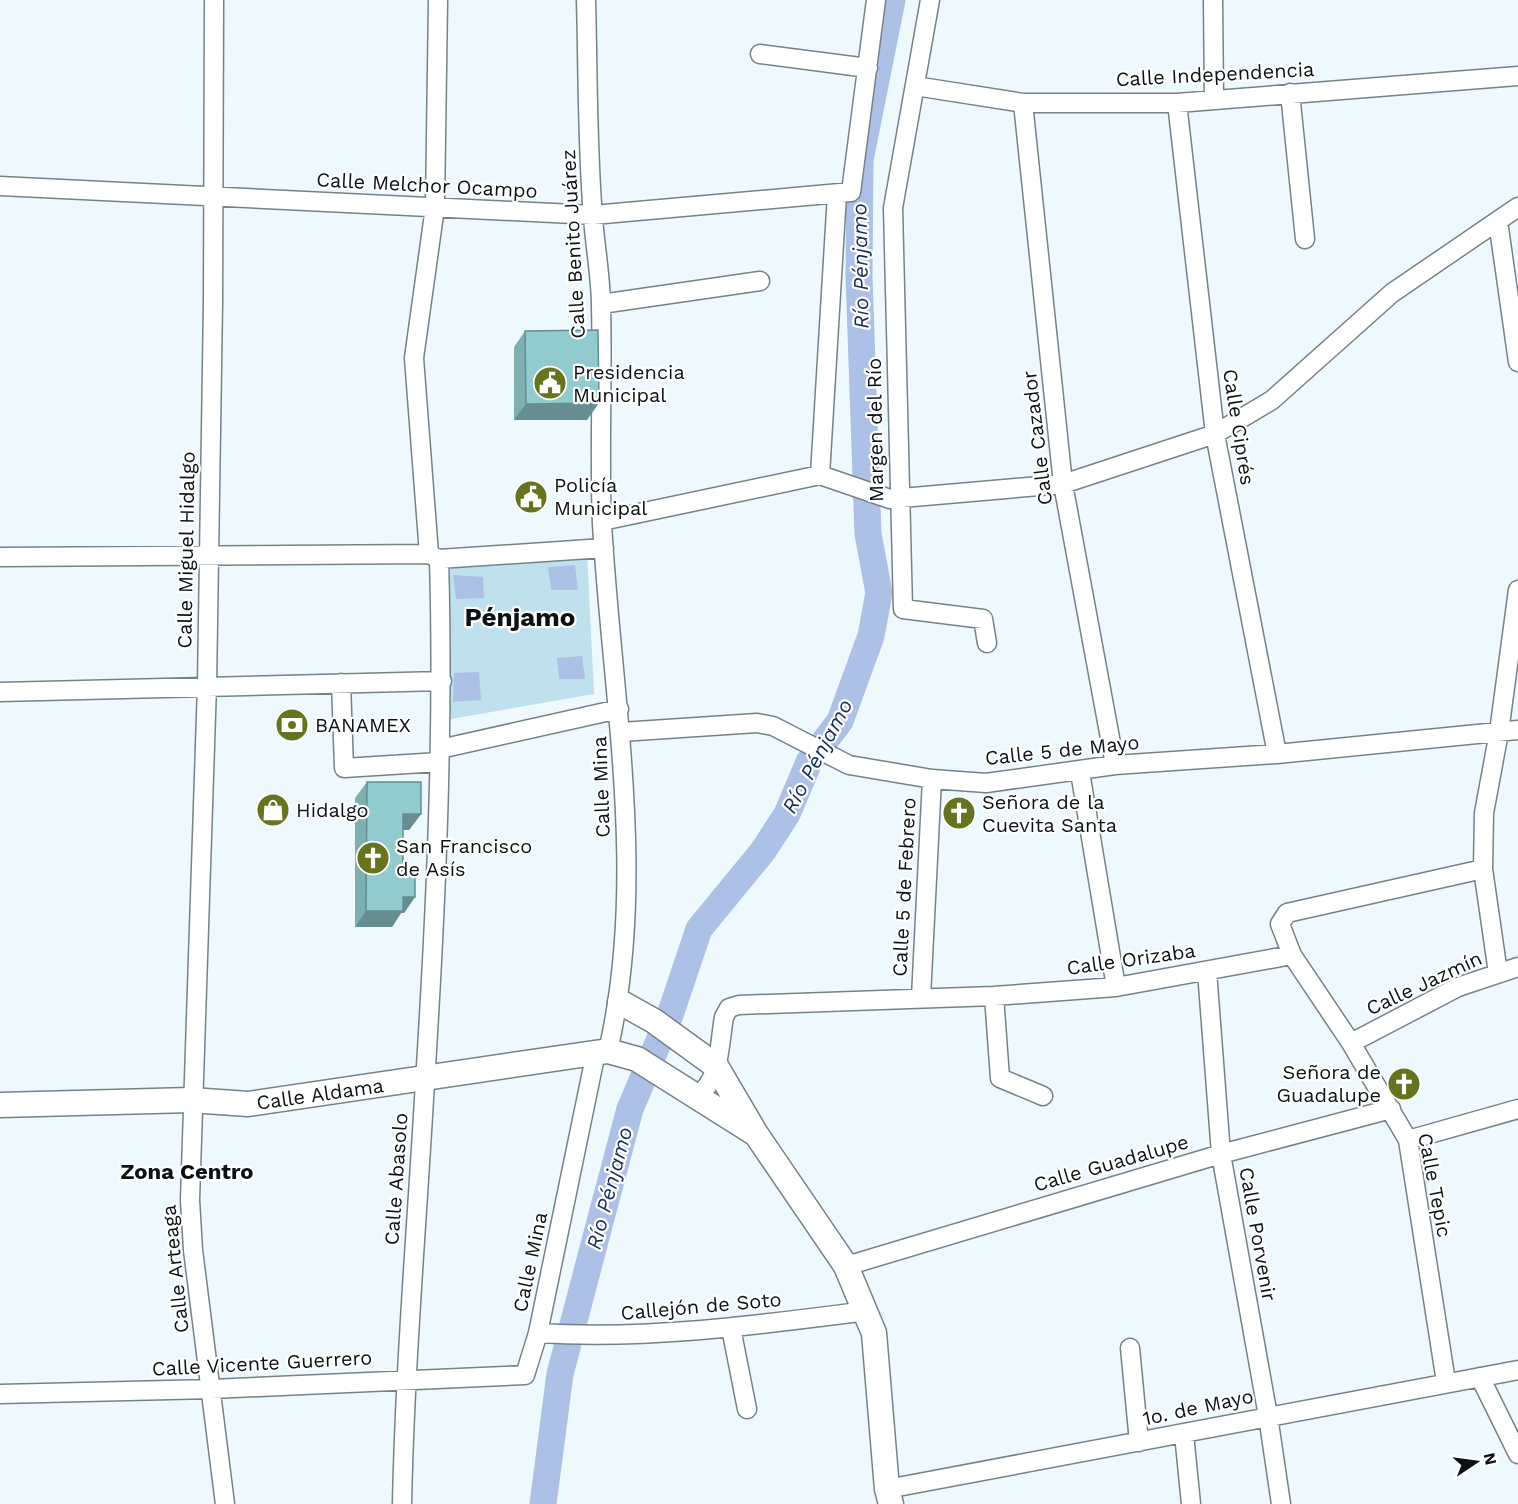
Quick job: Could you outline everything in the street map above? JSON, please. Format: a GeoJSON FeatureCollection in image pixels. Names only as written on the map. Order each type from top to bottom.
{"type":"FeatureCollection","features":[{"type":"Feature","properties":{"kind":"street","name":"Calle Miguel Hidalgo"},"geometry":{"type":"LineString","coordinates":[[191,1100],[207,685],[214,197],[214,0]]}},
{"type":"Feature","properties":{"kind":"street","name":"Calle Abasolo"},"geometry":{"type":"LineString","coordinates":[[402,1504],[405,1378],[426,1080],[442,681],[434,556],[414,358],[435,207],[438,0]]}},
{"type":"Feature","properties":{"kind":"street","name":"Calle Benito Juárez"},"geometry":{"type":"LineString","coordinates":[[586,0],[593,215],[601,304],[602,521]]}},
{"type":"Feature","properties":{"kind":"street"},"geometry":{"type":"LineString","coordinates":[[820,475],[844,193],[868,68],[876,0]]}},
{"type":"Feature","properties":{"kind":"street","name":"Margen del Río"},"geometry":{"type":"LineString","coordinates":[[930,0],[894,208],[894,499],[903,609],[983,619],[987,643]]}},
{"type":"Feature","properties":{"kind":"street"},"geometry":{"type":"LineString","coordinates":[[1212,0],[1215,100]]}},
{"type":"Feature","properties":{"kind":"street"},"geometry":{"type":"LineString","coordinates":[[760,54],[868,68]]}},
{"type":"Feature","properties":{"kind":"street","name":"Calle Independencia"},"geometry":{"type":"LineString","coordinates":[[915,86],[1023,104],[1177,103],[1518,76]]}},
{"type":"Feature","properties":{"kind":"street"},"geometry":{"type":"LineString","coordinates":[[1290,93],[1305,239]]}},
{"type":"Feature","properties":{"kind":"street","name":"Calle Ciprés"},"geometry":{"type":"LineString","coordinates":[[1177,103],[1215,434],[1277,754]]}},
{"type":"Feature","properties":{"kind":"street","name":"Calle Cazador"},"geometry":{"type":"LineString","coordinates":[[1023,104],[1063,484],[1114,765]]}},
{"type":"Feature","properties":{"kind":"street","name":"Calle Melchor Ocampo"},"geometry":{"type":"LineString","coordinates":[[0,186],[593,215],[844,193]]}},
{"type":"Feature","properties":{"kind":"street"},"geometry":{"type":"LineString","coordinates":[[602,521],[820,475],[894,499],[1063,484],[1215,434],[1272,400],[1392,293],[1518,207]]}},
{"type":"Feature","properties":{"kind":"street"},"geometry":{"type":"LineString","coordinates":[[1498,221],[1518,362]]}},
{"type":"Feature","properties":{"kind":"street"},"geometry":{"type":"LineString","coordinates":[[601,304],[760,281]]}},
{"type":"Feature","properties":{"kind":"street","name":"Calle Mina"},"geometry":{"type":"LineString","coordinates":[[525,1375],[538,1333],[602,1051],[620,1002],[624,962],[626,860],[620,709],[602,521]]}},
{"type":"Feature","properties":{"kind":"street"},"geometry":{"type":"LineString","coordinates":[[0,557],[209,554],[434,556],[604,548]]}},
{"type":"Feature","properties":{"kind":"street"},"geometry":{"type":"LineString","coordinates":[[1498,973],[1483,869],[1484,813],[1499,732],[1518,592]]}},
{"type":"Feature","properties":{"kind":"street"},"geometry":{"type":"LineString","coordinates":[[0,692],[207,685],[442,681]]}},
{"type":"Feature","properties":{"kind":"street"},"geometry":{"type":"LineString","coordinates":[[341,683],[344,768],[439,756],[620,709]]}},
{"type":"Feature","properties":{"kind":"street","name":"Calle 5 de Mayo"},"geometry":{"type":"LineString","coordinates":[[621,732],[757,723],[774,726],[849,765],[932,778],[986,783],[1080,772],[1114,765],[1277,754],[1518,730]]}},
{"type":"Feature","properties":{"kind":"street"},"geometry":{"type":"LineString","coordinates":[[1080,772],[1116,987]]}},
{"type":"Feature","properties":{"kind":"street","name":"Calle 5 de Febrero"},"geometry":{"type":"LineString","coordinates":[[921,997],[932,778]]}},
{"type":"Feature","properties":{"kind":"street"},"geometry":{"type":"LineString","coordinates":[[1292,955],[1280,924],[1287,913],[1483,869]]}},
{"type":"Feature","properties":{"kind":"street","name":"Calle Orizaba"},"geometry":{"type":"LineString","coordinates":[[716,1066],[724,1017],[729,1008],[739,1005],[994,996],[1116,987],[1292,955]]}},
{"type":"Feature","properties":{"kind":"street","name":"Calle Tepic"},"geometry":{"type":"LineString","coordinates":[[1292,955],[1351,1043],[1408,1140],[1446,1382]]}},
{"type":"Feature","properties":{"kind":"street","name":"Calle Jazmín"},"geometry":{"type":"LineString","coordinates":[[1351,1043],[1458,987],[1518,967]]}},
{"type":"Feature","properties":{"kind":"street","name":"Calle Porvenir"},"geometry":{"type":"LineString","coordinates":[[1207,970],[1221,1154],[1268,1416],[1281,1504]]}},
{"type":"Feature","properties":{"kind":"street"},"geometry":{"type":"LineString","coordinates":[[994,996],[1000,1078],[1043,1096]]}},
{"type":"Feature","properties":{"kind":"street"},"geometry":{"type":"LineString","coordinates":[[620,1002],[654,1021],[716,1066],[756,1134],[846,1266],[867,1311],[874,1333],[888,1499]]}},
{"type":"Feature","properties":{"kind":"street","name":"Calle Aldama"},"geometry":{"type":"LineString","coordinates":[[0,1105],[191,1100],[248,1104],[426,1080],[602,1051],[637,1059],[756,1134]]}},
{"type":"Feature","properties":{"kind":"street"},"geometry":{"type":"LineString","coordinates":[[690,1094],[707,1090],[716,1066]]}},
{"type":"Feature","properties":{"kind":"street","name":"Calle Arteaga"},"geometry":{"type":"LineString","coordinates":[[191,1100],[192,1230],[225,1504]]}},
{"type":"Feature","properties":{"kind":"street"},"geometry":{"type":"LineString","coordinates":[[1408,1140],[1518,1109]]}},
{"type":"Feature","properties":{"kind":"street","name":"Calle Guadalupe"},"geometry":{"type":"LineString","coordinates":[[846,1266],[1221,1154],[1391,1110]]}},
{"type":"Feature","properties":{"kind":"street","name":"Callejón de Soto"},"geometry":{"type":"LineString","coordinates":[[538,1333],[604,1337],[731,1328],[867,1311]]}},
{"type":"Feature","properties":{"kind":"street"},"geometry":{"type":"LineString","coordinates":[[731,1328],[747,1409]]}},
{"type":"Feature","properties":{"kind":"street"},"geometry":{"type":"LineString","coordinates":[[1130,1348],[1139,1442]]}},
{"type":"Feature","properties":{"kind":"street","name":"1o. de Mayo"},"geometry":{"type":"LineString","coordinates":[[888,1499],[1139,1442],[1518,1370]]}},
{"type":"Feature","properties":{"kind":"street","name":"Calle Vicente Guerrero"},"geometry":{"type":"LineString","coordinates":[[0,1394],[212,1389],[405,1378],[525,1375]]}},
{"type":"Feature","properties":{"kind":"street"},"geometry":{"type":"LineString","coordinates":[[1480,1377],[1518,1454]]}},
{"type":"Feature","properties":{"kind":"street"},"geometry":{"type":"LineString","coordinates":[[1184,1434],[1191,1504]]}},
{"type":"Feature","properties":{"kind":"shaded area"},"geometry":{"type":"Polygon","coordinates":[[[587,551],[594,694],[445,720],[441,564],[587,551]]]}},
{"type":"Feature","properties":{"kind":"shaded area"},"geometry":{"type":"Polygon","coordinates":[[[575,565],[578,590],[551,590],[548,567],[575,565]]]}},
{"type":"Feature","properties":{"kind":"shaded area"},"geometry":{"type":"Polygon","coordinates":[[[453,575],[483,577],[484,598],[456,599],[453,575]]]}},
{"type":"Feature","properties":{"kind":"shaded area"},"geometry":{"type":"Polygon","coordinates":[[[582,656],[585,679],[559,679],[557,658],[582,656]]]}},
{"type":"Feature","properties":{"kind":"shaded area"},"geometry":{"type":"Polygon","coordinates":[[[479,672],[481,700],[453,702],[454,673],[479,672]]]}},
{"type":"Feature","properties":{"kind":"building","name":"Presidencia Municipal"},"geometry":{"type":"Polygon","coordinates":[[[598,330],[599,403],[526,404],[525,331],[598,330]]]}},
{"type":"Feature","properties":{"kind":"building","name":"San Francisco de Asís"},"geometry":{"type":"Polygon","coordinates":[[[367,782],[421,782],[421,814],[403,814],[403,870],[415,870],[415,897],[403,897],[403,911],[366,911],[367,782]]]}},
{"type":"Feature","properties":{"kind":"waterway","name":"Río Pénjamo"},"geometry":{"type":"LineString","coordinates":[[543,1504],[560,1374],[630,1109],[670,1015],[699,929],[763,851],[787,814],[809,762],[840,721],[871,636],[879,593],[868,534],[859,276],[860,160],[892,0]]}},
{"type":"Feature","properties":{"kind":"place","name":"Presidencia Municipal"},"geometry":{"type":"Point","coordinates":[550,383]}},
{"type":"Feature","properties":{"kind":"place","name":"Policía Municipal"},"geometry":{"type":"Point","coordinates":[531,497]}},
{"type":"Feature","properties":{"kind":"place","name":"BANAMEX"},"geometry":{"type":"Point","coordinates":[292,725]}},
{"type":"Feature","properties":{"kind":"place","name":"Hidalgo"},"geometry":{"type":"Point","coordinates":[273,810]}},
{"type":"Feature","properties":{"kind":"place","name":"Señora de la Cuevita Santa"},"geometry":{"type":"Point","coordinates":[959,813]}},
{"type":"Feature","properties":{"kind":"place","name":"San Francisco de Asís"},"geometry":{"type":"Point","coordinates":[373,858]}},
{"type":"Feature","properties":{"kind":"place","name":"Señora de Guadalupe"},"geometry":{"type":"Point","coordinates":[1404,1084]}},
{"type":"Feature","properties":{"kind":"district","name":"Pénjamo"},"geometry":{"type":"Point","coordinates":[520,617]}},
{"type":"Feature","properties":{"kind":"district","name":"Zona Centro"},"geometry":{"type":"Point","coordinates":[187,1171]}}]}
